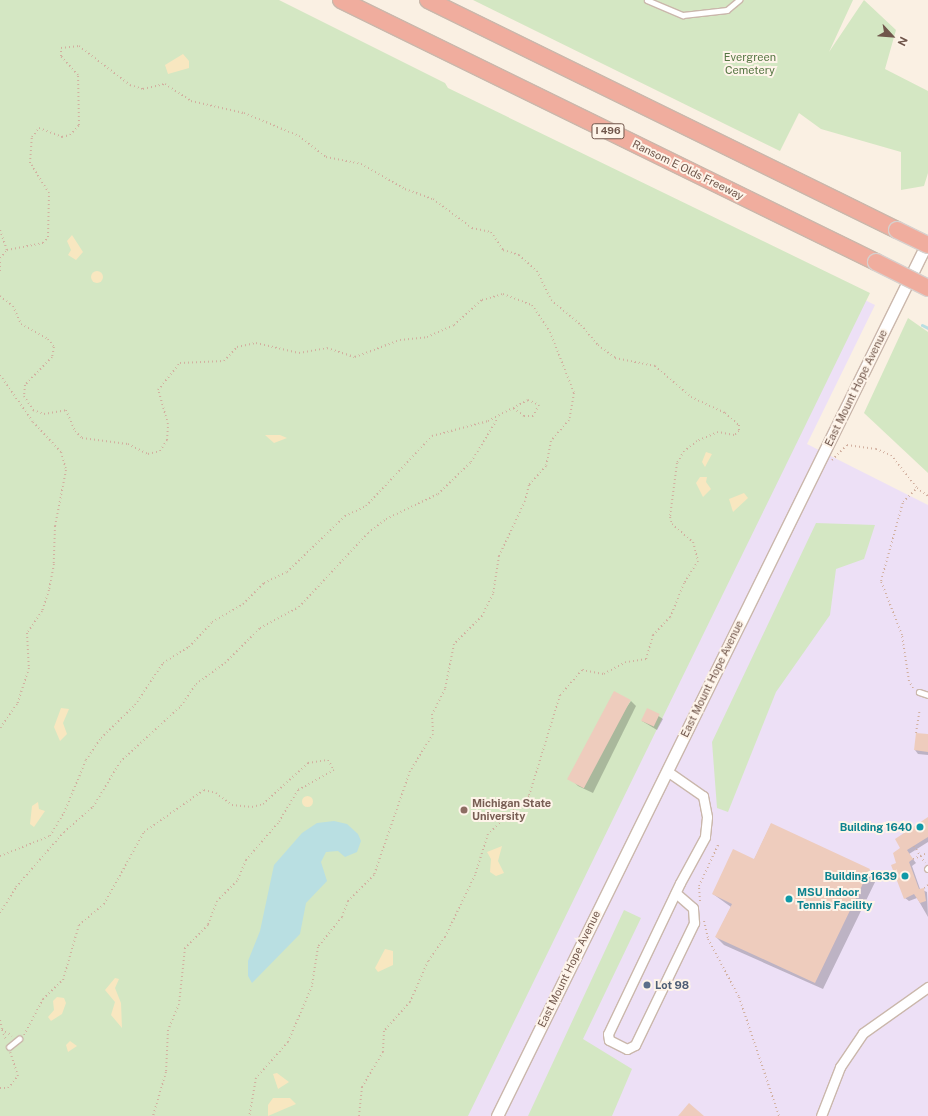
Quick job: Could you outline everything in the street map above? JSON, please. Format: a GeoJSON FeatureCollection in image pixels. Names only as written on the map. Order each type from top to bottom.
{"type":"FeatureCollection","features":[{"type":"Feature","properties":{"kind":"highway","name":"Ransom E Olds Freeway"},"geometry":{"type":"LineString","coordinates":[[341,0],[928,288]]}},
{"type":"Feature","properties":{"kind":"highway"},"geometry":{"type":"LineString","coordinates":[[428,0],[928,245]]}},
{"type":"Feature","properties":{"kind":"street","name":"East Mount Hope Avenue"},"geometry":{"type":"LineString","coordinates":[[497,1116],[928,241]]}},
{"type":"Feature","properties":{"kind":"street"},"geometry":{"type":"LineString","coordinates":[[667,771],[703,796],[707,817],[705,837],[676,893],[608,1034],[609,1040],[627,1049],[635,1045],[694,923],[693,908],[676,893]]}},
{"type":"Feature","properties":{"kind":"street"},"geometry":{"type":"LineString","coordinates":[[821,1116],[840,1067],[863,1033],[928,987]]}},
{"type":"Feature","properties":{"kind":"lane"},"geometry":{"type":"LineString","coordinates":[[647,0],[683,15],[727,10],[739,0]]}},
{"type":"Feature","properties":{"kind":"lane"},"geometry":{"type":"LineString","coordinates":[[919,692],[928,695]]}},
{"type":"Feature","properties":{"kind":"lane"},"geometry":{"type":"LineString","coordinates":[[9,1047],[19,1040]]}},
{"type":"Feature","properties":{"kind":"path"},"geometry":{"type":"LineString","coordinates":[[0,258],[7,250],[43,243],[48,237],[49,193],[30,163],[32,137],[39,128],[62,137],[70,135],[79,125],[78,75],[62,56],[62,48],[79,46],[130,85],[143,89],[160,82],[204,106],[244,113],[299,136],[326,158],[361,164],[406,189],[433,199],[472,228],[491,232],[503,250],[519,255],[537,271],[552,300],[581,325],[598,345],[614,358],[655,366],[691,397],[725,413],[738,425],[739,431],[734,435],[718,432],[698,441],[684,451],[677,463],[670,518],[672,524],[693,542],[698,561],[684,583],[676,607],[653,635],[646,659],[626,662],[603,674],[582,670],[560,695],[529,796],[488,834],[475,875],[445,937],[428,961],[410,1002],[384,1031],[383,1052],[362,1086],[359,1116]]}},
{"type":"Feature","properties":{"kind":"path"},"geometry":{"type":"LineString","coordinates":[[0,230],[7,250]]}},
{"type":"Feature","properties":{"kind":"path"},"geometry":{"type":"LineString","coordinates":[[0,262],[0,272]]}},
{"type":"Feature","properties":{"kind":"path"},"geometry":{"type":"LineString","coordinates":[[0,296],[13,306],[21,324],[48,339],[54,347],[52,357],[25,385],[24,396],[33,410],[44,414],[66,410],[75,431],[82,438],[128,444],[148,454],[160,451],[166,440],[168,424],[158,390],[180,362],[224,361],[237,347],[256,343],[299,353],[327,348],[355,357],[400,340],[427,337],[454,325],[482,300],[503,294],[532,305],[550,332],[574,394],[569,420],[551,441],[546,466],[528,485],[525,501],[499,556],[493,594],[482,616],[454,644],[445,689],[432,714],[433,734],[410,772],[374,875],[348,901],[342,917],[318,947],[312,986],[288,1042],[256,1078],[249,1116]]}},
{"type":"Feature","properties":{"kind":"path"},"geometry":{"type":"LineString","coordinates":[[0,375],[33,422],[61,452],[66,470],[55,526],[54,564],[49,590],[42,611],[27,633],[30,668],[17,704],[0,728]]}},
{"type":"Feature","properties":{"kind":"path"},"geometry":{"type":"LineString","coordinates":[[0,856],[50,836],[64,813],[86,760],[101,738],[135,705],[164,663],[189,647],[212,622],[243,604],[264,583],[287,572],[346,516],[366,506],[432,436],[498,416],[513,408],[528,400],[539,405],[533,416],[524,416],[513,408]]}},
{"type":"Feature","properties":{"kind":"path"},"geometry":{"type":"LineString","coordinates":[[0,913],[16,888],[64,832],[99,799],[120,762],[181,706],[196,684],[224,663],[260,628],[300,607],[368,533],[386,519],[438,494],[471,462],[498,416]]}},
{"type":"Feature","properties":{"kind":"path"},"geometry":{"type":"LineString","coordinates":[[832,460],[847,445],[876,449],[891,455],[917,488],[928,496]]}},
{"type":"Feature","properties":{"kind":"path"},"geometry":{"type":"LineString","coordinates":[[917,488],[903,502],[881,581],[902,635],[909,681],[919,692]]}},
{"type":"Feature","properties":{"kind":"path"},"geometry":{"type":"LineString","coordinates":[[916,733],[920,709]]}},
{"type":"Feature","properties":{"kind":"path"},"geometry":{"type":"LineString","coordinates":[[0,1020],[6,1033],[19,1040],[32,1025],[43,999],[63,980],[79,925],[104,904],[144,832],[204,790],[216,793],[232,805],[252,808],[263,804],[308,762],[328,760],[334,770],[298,790],[278,823],[246,860],[237,881],[217,901],[208,925],[185,948],[180,1004],[168,1030],[166,1072],[153,1116]]}},
{"type":"Feature","properties":{"kind":"path"},"geometry":{"type":"LineString","coordinates":[[700,904],[699,886],[719,843]]}},
{"type":"Feature","properties":{"kind":"path"},"geometry":{"type":"LineString","coordinates":[[914,846],[922,855],[928,869]]}},
{"type":"Feature","properties":{"kind":"path"},"geometry":{"type":"LineString","coordinates":[[913,859],[928,853]]}},
{"type":"Feature","properties":{"kind":"path"},"geometry":{"type":"LineString","coordinates":[[924,888],[928,885]]}},
{"type":"Feature","properties":{"kind":"path"},"geometry":{"type":"LineString","coordinates":[[703,917],[708,939],[739,997],[779,1116]]}},
{"type":"Feature","properties":{"kind":"path"},"geometry":{"type":"LineString","coordinates":[[0,1023],[18,1076],[8,1088],[0,1088]]}},
{"type":"Feature","properties":{"kind":"shaded area","name":"Michigan State University"},"geometry":{"type":"Polygon","coordinates":[[[0,0],[253,0],[875,305],[807,444],[928,505],[928,1116],[0,1116],[0,0]]]}},
{"type":"Feature","properties":{"kind":"green space","name":"Michigan State University"},"geometry":{"type":"Polygon","coordinates":[[[0,0],[279,0],[445,83],[448,88],[870,293],[468,1116],[0,1116],[0,0]]]}},
{"type":"Feature","properties":{"kind":"green space","name":"Evergreen Cemetery"},"geometry":{"type":"Polygon","coordinates":[[[473,0],[853,0],[829,52],[864,0],[896,30],[885,69],[928,91],[928,173],[924,186],[901,190],[901,152],[821,129],[799,113],[780,151],[473,0]]]}},
{"type":"Feature","properties":{"kind":"green space"},"geometry":{"type":"Polygon","coordinates":[[[908,318],[928,332],[928,473],[864,413],[908,318]]]}},
{"type":"Feature","properties":{"kind":"green space"},"geometry":{"type":"Polygon","coordinates":[[[816,523],[875,525],[864,559],[836,569],[830,615],[776,692],[728,812],[717,808],[712,742],[816,523]]]}},
{"type":"Feature","properties":{"kind":"green space"},"geometry":{"type":"Polygon","coordinates":[[[624,910],[641,918],[583,1039],[632,1069],[612,1116],[528,1116],[624,910]]]}},
{"type":"Feature","properties":{"kind":"sand"},"geometry":{"type":"Polygon","coordinates":[[[183,54],[189,61],[189,68],[168,74],[165,65],[183,54]]]}},
{"type":"Feature","properties":{"kind":"sand"},"geometry":{"type":"Polygon","coordinates":[[[72,235],[83,252],[76,260],[68,255],[71,250],[67,241],[72,235]]]}},
{"type":"Feature","properties":{"kind":"sand"},"geometry":{"type":"Polygon","coordinates":[[[97,271],[101,273],[103,277],[101,281],[97,283],[93,281],[91,277],[93,273],[97,271]]]}},
{"type":"Feature","properties":{"kind":"sand"},"geometry":{"type":"Polygon","coordinates":[[[265,435],[280,435],[287,438],[274,443],[265,435]]]}},
{"type":"Feature","properties":{"kind":"sand"},"geometry":{"type":"Polygon","coordinates":[[[706,452],[712,454],[705,467],[702,462],[706,452]]]}},
{"type":"Feature","properties":{"kind":"sand"},"geometry":{"type":"Polygon","coordinates":[[[700,477],[707,477],[706,482],[711,489],[703,497],[696,483],[700,477]]]}},
{"type":"Feature","properties":{"kind":"sand"},"geometry":{"type":"Polygon","coordinates":[[[744,493],[748,498],[733,512],[729,499],[744,493]]]}},
{"type":"Feature","properties":{"kind":"sand"},"geometry":{"type":"Polygon","coordinates":[[[61,708],[69,709],[63,723],[67,734],[60,741],[54,727],[61,708]]]}},
{"type":"Feature","properties":{"kind":"sand"},"geometry":{"type":"Polygon","coordinates":[[[307,795],[311,797],[313,801],[311,805],[307,807],[303,805],[301,801],[303,797],[307,795]]]}},
{"type":"Feature","properties":{"kind":"sand"},"geometry":{"type":"Polygon","coordinates":[[[38,802],[39,809],[45,811],[34,827],[30,824],[32,806],[38,802]]]}},
{"type":"Feature","properties":{"kind":"sand"},"geometry":{"type":"Polygon","coordinates":[[[502,846],[498,861],[504,873],[496,876],[490,872],[491,859],[487,852],[502,846]]]}},
{"type":"Feature","properties":{"kind":"sand"},"geometry":{"type":"Polygon","coordinates":[[[385,949],[393,951],[393,965],[378,972],[375,968],[385,949]]]}},
{"type":"Feature","properties":{"kind":"sand"},"geometry":{"type":"Polygon","coordinates":[[[115,978],[119,979],[115,988],[121,1003],[122,1028],[111,1015],[115,1002],[105,990],[115,978]]]}},
{"type":"Feature","properties":{"kind":"sand"},"geometry":{"type":"Polygon","coordinates":[[[57,997],[64,998],[66,1003],[62,1014],[51,1021],[48,1017],[54,1010],[53,1001],[57,997]]]}},
{"type":"Feature","properties":{"kind":"sand"},"geometry":{"type":"Polygon","coordinates":[[[70,1041],[77,1046],[68,1052],[66,1045],[70,1041]]]}},
{"type":"Feature","properties":{"kind":"sand"},"geometry":{"type":"Polygon","coordinates":[[[277,1073],[289,1082],[278,1089],[273,1074],[277,1073]]]}},
{"type":"Feature","properties":{"kind":"sand"},"geometry":{"type":"Polygon","coordinates":[[[273,1098],[290,1098],[296,1104],[268,1116],[268,1105],[273,1098]]]}},
{"type":"Feature","properties":{"kind":"water"},"geometry":{"type":"Polygon","coordinates":[[[334,821],[347,824],[358,834],[361,841],[357,852],[345,857],[338,851],[326,852],[321,862],[327,881],[306,903],[300,934],[252,983],[248,976],[248,961],[260,931],[274,865],[302,833],[317,823],[334,821]]]}},
{"type":"Feature","properties":{"kind":"building"},"geometry":{"type":"Polygon","coordinates":[[[614,691],[631,700],[584,788],[567,779],[614,691]]]}},
{"type":"Feature","properties":{"kind":"building"},"geometry":{"type":"Polygon","coordinates":[[[647,708],[660,714],[654,727],[641,721],[647,708]]]}},
{"type":"Feature","properties":{"kind":"building"},"geometry":{"type":"Polygon","coordinates":[[[916,733],[928,734],[928,752],[914,750],[916,733]]]}},
{"type":"Feature","properties":{"kind":"building","name":"Building 1639"},"geometry":{"type":"Polygon","coordinates":[[[928,817],[928,837],[907,850],[913,859],[909,862],[919,889],[924,888],[926,901],[920,903],[914,894],[904,899],[891,865],[896,863],[893,853],[900,848],[895,839],[928,817]]]}},
{"type":"Feature","properties":{"kind":"building","name":"MSU Indoor Tennis Facility"},"geometry":{"type":"Polygon","coordinates":[[[771,823],[870,869],[815,983],[715,937],[732,904],[712,894],[733,849],[754,859],[771,823]]]}},
{"type":"Feature","properties":{"kind":"building"},"geometry":{"type":"Polygon","coordinates":[[[689,1103],[704,1116],[678,1116],[689,1103]]]}},
{"type":"Feature","properties":{"kind":"waterway"},"geometry":{"type":"LineString","coordinates":[[922,325],[928,328]]}},
{"type":"Feature","properties":{"kind":"place","name":"Michigan State University"},"geometry":{"type":"Point","coordinates":[464,810]}},
{"type":"Feature","properties":{"kind":"place","name":"Building 1640"},"geometry":{"type":"Point","coordinates":[920,827]}},
{"type":"Feature","properties":{"kind":"place","name":"Building 1639"},"geometry":{"type":"Point","coordinates":[905,876]}},
{"type":"Feature","properties":{"kind":"place","name":"MSU Indoor Tennis Facility"},"geometry":{"type":"Point","coordinates":[789,899]}},
{"type":"Feature","properties":{"kind":"place","name":"Lot 98"},"geometry":{"type":"Point","coordinates":[647,985]}}]}
